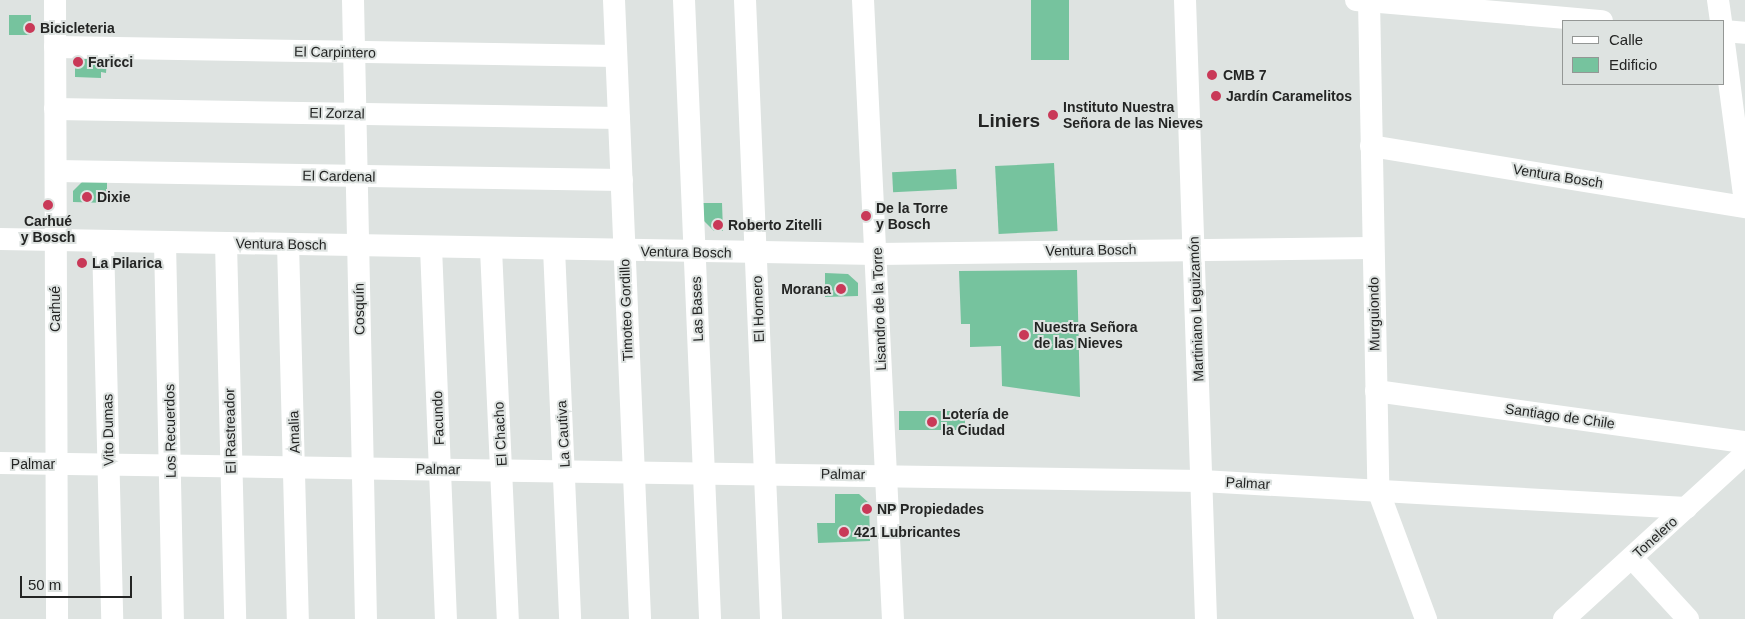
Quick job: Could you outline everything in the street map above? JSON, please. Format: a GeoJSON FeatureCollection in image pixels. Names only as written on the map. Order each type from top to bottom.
{"type":"FeatureCollection","features":[{"type":"Feature","properties":{"kind":"street","name":"Carhué"},"geometry":{"type":"LineString","coordinates":[[55,0],[57,619]]}},
{"type":"Feature","properties":{"kind":"street","name":"Cosquín"},"geometry":{"type":"LineString","coordinates":[[353,0],[366,619]]}},
{"type":"Feature","properties":{"kind":"street","name":"Timoteo Gordillo"},"geometry":{"type":"LineString","coordinates":[[614,0],[640,619]]}},
{"type":"Feature","properties":{"kind":"street","name":"Las Bases"},"geometry":{"type":"LineString","coordinates":[[684,0],[710,619]]}},
{"type":"Feature","properties":{"kind":"street","name":"El Hornero"},"geometry":{"type":"LineString","coordinates":[[745,0],[771,619]]}},
{"type":"Feature","properties":{"kind":"street","name":"Lisandro de la Torre"},"geometry":{"type":"LineString","coordinates":[[864,0],[893,619]]}},
{"type":"Feature","properties":{"kind":"street","name":"Martiniano Leguizamón"},"geometry":{"type":"LineString","coordinates":[[1185,0],[1206,619]]}},
{"type":"Feature","properties":{"kind":"street"},"geometry":{"type":"LineString","coordinates":[[1365,0],[1570,9],[1599,20]]}},
{"type":"Feature","properties":{"kind":"street","name":"Murguiondo"},"geometry":{"type":"LineString","coordinates":[[1365,0],[1371,146],[1378,490],[1426,619]]}},
{"type":"Feature","properties":{"kind":"street"},"geometry":{"type":"LineString","coordinates":[[1718,0],[1721,20]]}},
{"type":"Feature","properties":{"kind":"street"},"geometry":{"type":"LineString","coordinates":[[1725,31],[1745,33]]}},
{"type":"Feature","properties":{"kind":"street","name":"El Carpintero"},"geometry":{"type":"LineString","coordinates":[[55,47],[616,56]]}},
{"type":"Feature","properties":{"kind":"street"},"geometry":{"type":"LineString","coordinates":[[1725,50],[1745,202]]}},
{"type":"Feature","properties":{"kind":"street","name":"El Zorzal"},"geometry":{"type":"LineString","coordinates":[[55,109],[619,118]]}},
{"type":"Feature","properties":{"kind":"street","name":"Ventura Bosch"},"geometry":{"type":"LineString","coordinates":[[1371,146],[1745,207]]}},
{"type":"Feature","properties":{"kind":"street","name":"El Cardenal"},"geometry":{"type":"LineString","coordinates":[[56,171],[622,180]]}},
{"type":"Feature","properties":{"kind":"street","name":"Ventura Bosch"},"geometry":{"type":"LineString","coordinates":[[0,239],[491,249],[876,254],[1194,248],[1372,248]]}},
{"type":"Feature","properties":{"kind":"street","name":"Vito Dumas"},"geometry":{"type":"LineString","coordinates":[[103,241],[112,619]]}},
{"type":"Feature","properties":{"kind":"street","name":"Los Recuerdos"},"geometry":{"type":"LineString","coordinates":[[165,242],[173,619]]}},
{"type":"Feature","properties":{"kind":"street","name":"El Rastreador"},"geometry":{"type":"LineString","coordinates":[[226,243],[235,619]]}},
{"type":"Feature","properties":{"kind":"street","name":"Amalia"},"geometry":{"type":"LineString","coordinates":[[288,244],[298,619]]}},
{"type":"Feature","properties":{"kind":"street","name":"Facundo"},"geometry":{"type":"LineString","coordinates":[[431,247],[446,619]]}},
{"type":"Feature","properties":{"kind":"street","name":"El Chacho"},"geometry":{"type":"LineString","coordinates":[[491,249],[508,619]]}},
{"type":"Feature","properties":{"kind":"street","name":"La Cautiva"},"geometry":{"type":"LineString","coordinates":[[554,249],[570,619]]}},
{"type":"Feature","properties":{"kind":"street","name":"Santiago de Chile"},"geometry":{"type":"LineString","coordinates":[[1376,391],[1745,442]]}},
{"type":"Feature","properties":{"kind":"street","name":"Tonelero"},"geometry":{"type":"LineString","coordinates":[[1564,619],[1745,454]]}},
{"type":"Feature","properties":{"kind":"street","name":"Palmar"},"geometry":{"type":"LineString","coordinates":[[0,463],[440,468],[1202,481],[1686,508]]}},
{"type":"Feature","properties":{"kind":"street"},"geometry":{"type":"LineString","coordinates":[[1632,558],[1688,619]]}},
{"type":"Feature","properties":{"kind":"building"},"geometry":{"type":"Polygon","coordinates":[[[1031,0],[1069,0],[1069,60],[1031,60],[1031,0]]]}},
{"type":"Feature","properties":{"kind":"building"},"geometry":{"type":"Polygon","coordinates":[[[9,15],[31,15],[31,35],[9,35],[9,15]]]}},
{"type":"Feature","properties":{"kind":"building"},"geometry":{"type":"Polygon","coordinates":[[[75,59],[107,59],[106,73],[101,72],[101,78],[75,77],[75,59]]]}},
{"type":"Feature","properties":{"kind":"building"},"geometry":{"type":"Polygon","coordinates":[[[1054,163],[1058,231],[999,234],[995,166],[1054,163]]]}},
{"type":"Feature","properties":{"kind":"building"},"geometry":{"type":"Polygon","coordinates":[[[956,169],[957,189],[893,192],[892,172],[956,169]]]}},
{"type":"Feature","properties":{"kind":"building"},"geometry":{"type":"Polygon","coordinates":[[[83,181],[107,182],[107,203],[73,202],[73,191],[83,181]]]}},
{"type":"Feature","properties":{"kind":"building"},"geometry":{"type":"Polygon","coordinates":[[[703,203],[722,203],[723,231],[714,231],[704,221],[703,203]]]}},
{"type":"Feature","properties":{"kind":"building","name":"Nuestra Señora de las Nieves"},"geometry":{"type":"Polygon","coordinates":[[[1077,270],[1080,397],[1002,386],[1001,346],[970,347],[970,324],[961,324],[959,271],[1077,270]]]}},
{"type":"Feature","properties":{"kind":"building","name":"Morana"},"geometry":{"type":"Polygon","coordinates":[[[825,273],[848,274],[858,283],[858,296],[825,297],[825,273]]]}},
{"type":"Feature","properties":{"kind":"building","name":"Lotería de la Ciudad"},"geometry":{"type":"Polygon","coordinates":[[[899,411],[965,411],[965,430],[899,430],[899,411]]]}},
{"type":"Feature","properties":{"kind":"building"},"geometry":{"type":"Polygon","coordinates":[[[835,494],[859,494],[869,503],[870,541],[818,543],[817,523],[835,523],[835,494]]]}},
{"type":"Feature","properties":{"kind":"place","name":"Bicicleteria"},"geometry":{"type":"Point","coordinates":[30,28]}},
{"type":"Feature","properties":{"kind":"place","name":"Faricci"},"geometry":{"type":"Point","coordinates":[78,62]}},
{"type":"Feature","properties":{"kind":"place","name":"CMB 7"},"geometry":{"type":"Point","coordinates":[1212,75]}},
{"type":"Feature","properties":{"kind":"place","name":"Jardín Caramelitos"},"geometry":{"type":"Point","coordinates":[1216,96]}},
{"type":"Feature","properties":{"kind":"place","name":"Instituto Nuestra Señora de las Nieves"},"geometry":{"type":"Point","coordinates":[1053,115]}},
{"type":"Feature","properties":{"kind":"place","name":"Dixie"},"geometry":{"type":"Point","coordinates":[87,197]}},
{"type":"Feature","properties":{"kind":"place","name":"Carhué y Bosch"},"geometry":{"type":"Point","coordinates":[48,205]}},
{"type":"Feature","properties":{"kind":"place","name":"De la Torre y Bosch"},"geometry":{"type":"Point","coordinates":[866,216]}},
{"type":"Feature","properties":{"kind":"place","name":"Roberto Zitelli"},"geometry":{"type":"Point","coordinates":[718,225]}},
{"type":"Feature","properties":{"kind":"place","name":"La Pilarica"},"geometry":{"type":"Point","coordinates":[82,263]}},
{"type":"Feature","properties":{"kind":"place","name":"Morana"},"geometry":{"type":"Point","coordinates":[841,289]}},
{"type":"Feature","properties":{"kind":"place","name":"Nuestra Señora de las Nieves"},"geometry":{"type":"Point","coordinates":[1024,335]}},
{"type":"Feature","properties":{"kind":"place","name":"Lotería de la Ciudad"},"geometry":{"type":"Point","coordinates":[932,422]}},
{"type":"Feature","properties":{"kind":"place","name":"NP Propiedades"},"geometry":{"type":"Point","coordinates":[867,509]}},
{"type":"Feature","properties":{"kind":"place","name":"421 Lubricantes"},"geometry":{"type":"Point","coordinates":[844,532]}},
{"type":"Feature","properties":{"kind":"district","name":"Liniers"},"geometry":{"type":"Point","coordinates":[1009,121]}}]}
